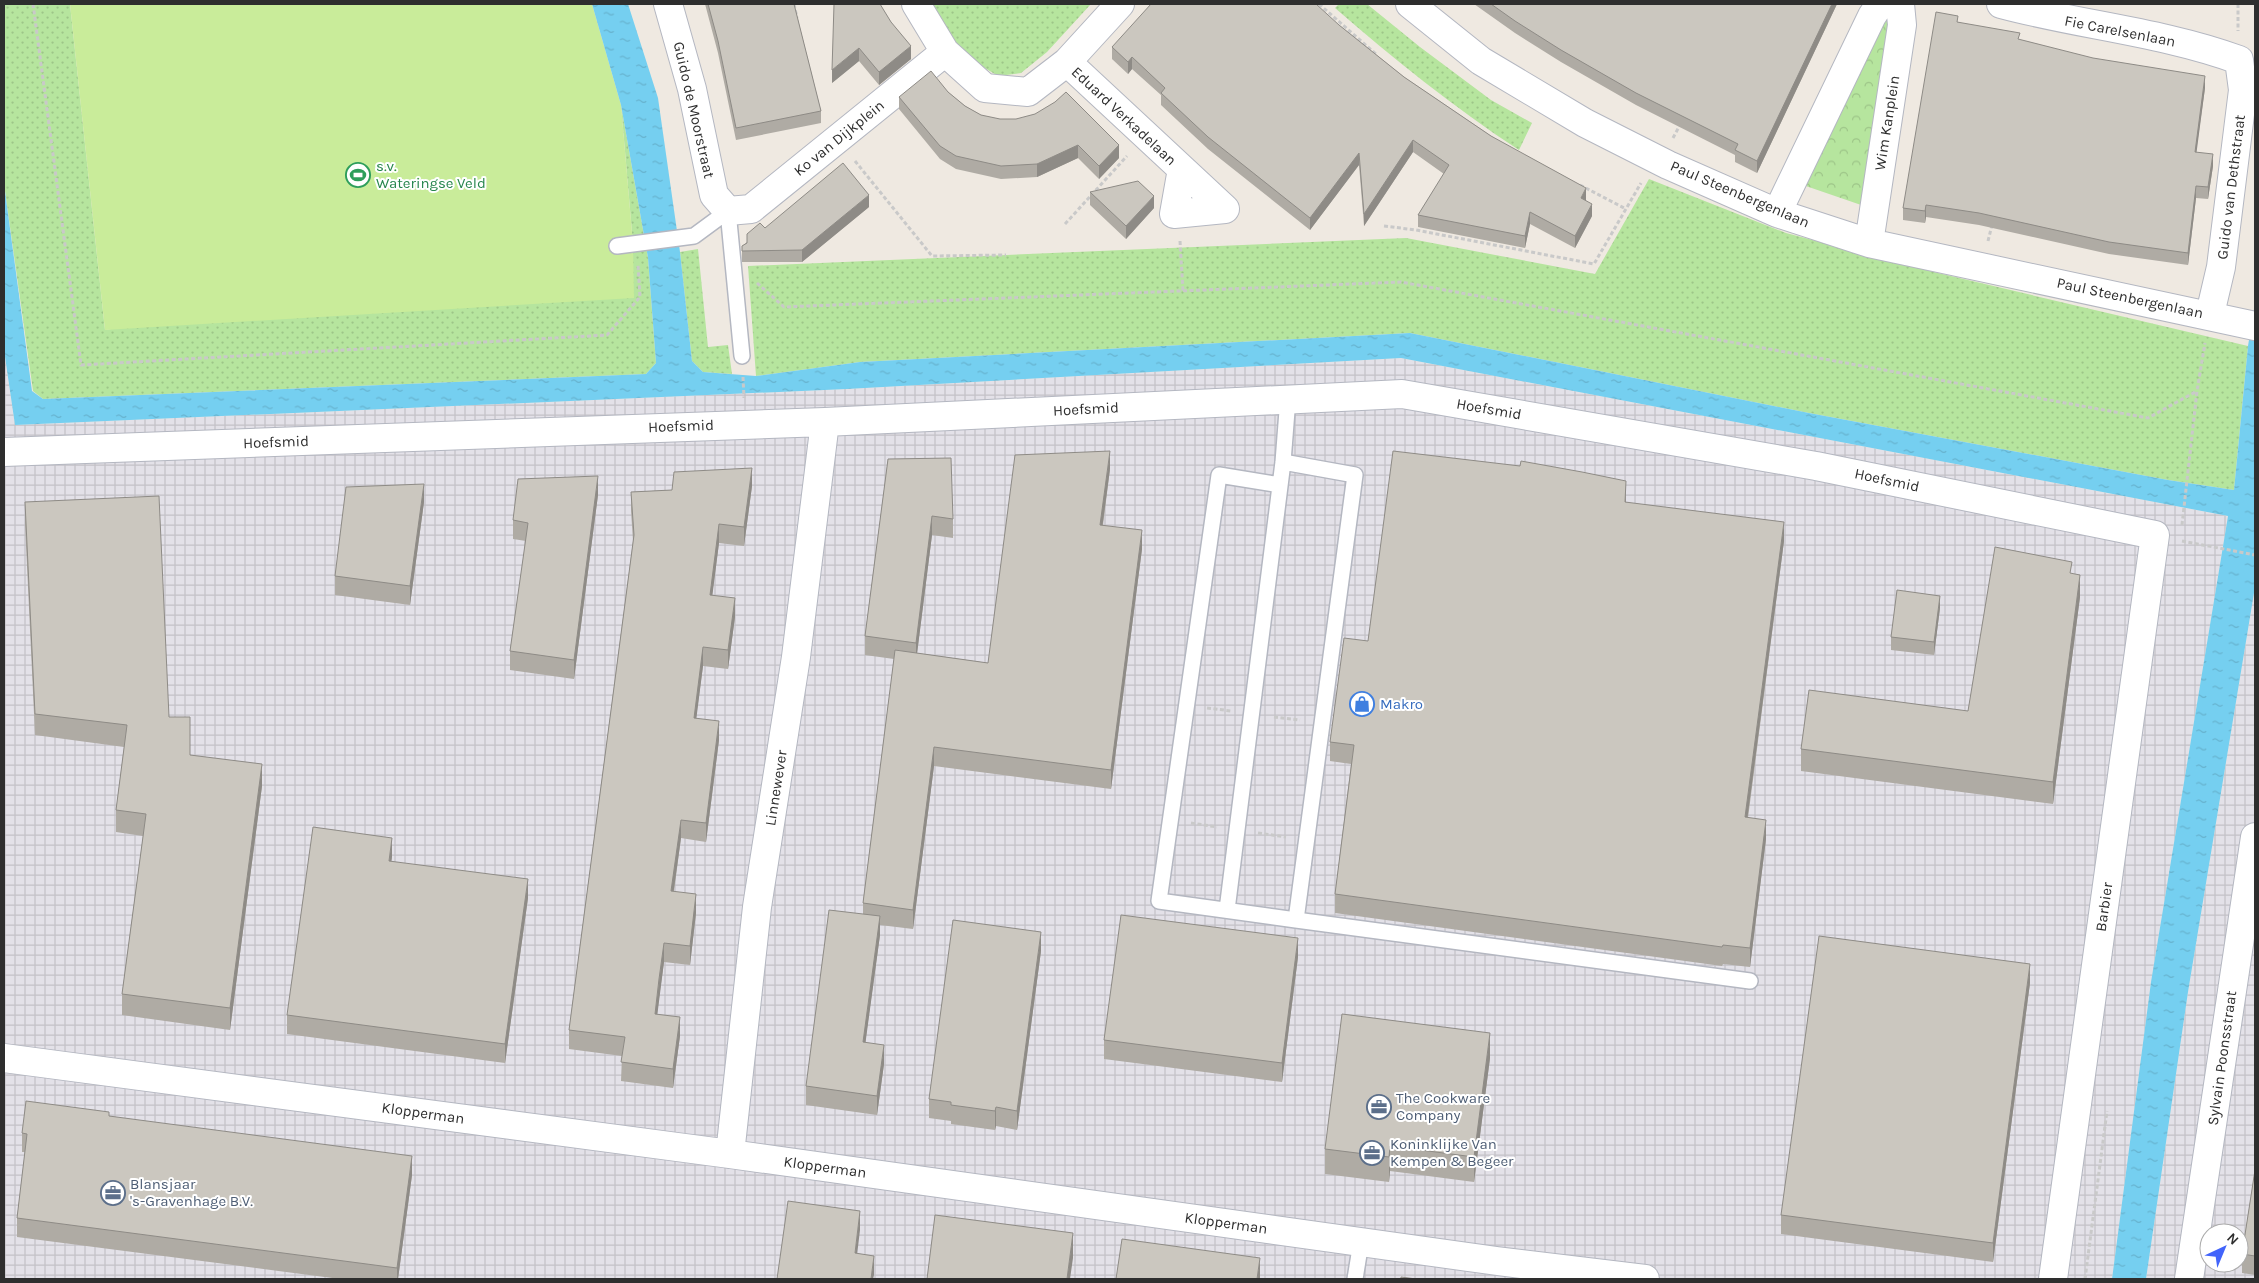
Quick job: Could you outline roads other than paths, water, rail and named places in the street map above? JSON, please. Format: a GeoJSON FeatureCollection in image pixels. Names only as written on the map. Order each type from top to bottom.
{"type":"FeatureCollection","features":[{"type":"Feature","properties":{"kind":"street","name":"Guido de Moorstraat"},"geometry":{"type":"LineString","coordinates":[[668,4],[692,90],[714,195],[728,211]]}},
{"type":"Feature","properties":{"kind":"street"},"geometry":{"type":"LineString","coordinates":[[916,4],[945,52],[985,88],[1028,92],[1067,62],[1120,4]]}},
{"type":"Feature","properties":{"kind":"street","name":"Paul Steenbergenlaan"},"geometry":{"type":"LineString","coordinates":[[1410,4],[1481,62],[1585,123],[1662,151],[1777,213],[1869,243],[2233,321]]}},
{"type":"Feature","properties":{"kind":"street"},"geometry":{"type":"LineString","coordinates":[[1777,213],[1872,16],[1880,4]]}},
{"type":"Feature","properties":{"kind":"street","name":"Wim Kanplein"},"geometry":{"type":"LineString","coordinates":[[1869,243],[1902,25],[1900,4]]}},
{"type":"Feature","properties":{"kind":"street","name":"Fie Carelsenlaan"},"geometry":{"type":"LineString","coordinates":[[2001,4],[2058,18],[2203,47],[2238,60]]}},
{"type":"Feature","properties":{"kind":"street","name":"Ko van Dijkplein"},"geometry":{"type":"LineString","coordinates":[[728,211],[751,209],[945,52]]}},
{"type":"Feature","properties":{"kind":"street","name":"Guido van Dethstraat"},"geometry":{"type":"LineString","coordinates":[[2233,321],[2220,267],[2243,90],[2238,60]]}},
{"type":"Feature","properties":{"kind":"street","name":"Eduard Verkadelaan"},"geometry":{"type":"LineString","coordinates":[[1067,62],[1225,209],[1174,214],[1182,169]]}},
{"type":"Feature","properties":{"kind":"street","name":"Hoefsmid"},"geometry":{"type":"LineString","coordinates":[[4,452],[825,422],[1288,398],[1402,394],[1816,466],[2155,535]]}},
{"type":"Feature","properties":{"kind":"street","name":"Linnewever"},"geometry":{"type":"LineString","coordinates":[[730,1154],[757,907],[796,657],[825,422]]}},
{"type":"Feature","properties":{"kind":"street","name":"Barbier"},"geometry":{"type":"LineString","coordinates":[[2053,1279],[2155,535]]}},
{"type":"Feature","properties":{"kind":"street","name":"Sylvain Poonsstraat"},"geometry":{"type":"LineString","coordinates":[[2189,1279],[2255,837]]}},
{"type":"Feature","properties":{"kind":"street","name":"Klopperman"},"geometry":{"type":"LineString","coordinates":[[4,1058],[730,1154],[1361,1242],[1645,1279]]}},
{"type":"Feature","properties":{"kind":"lane"},"geometry":{"type":"LineString","coordinates":[[617,246],[694,236],[728,211]]}},
{"type":"Feature","properties":{"kind":"lane"},"geometry":{"type":"LineString","coordinates":[[728,211],[742,356]]}},
{"type":"Feature","properties":{"kind":"lane"},"geometry":{"type":"LineString","coordinates":[[1227,910],[1283,462],[1288,398]]}},
{"type":"Feature","properties":{"kind":"lane"},"geometry":{"type":"LineString","coordinates":[[1283,462],[1355,475],[1296,920]]}},
{"type":"Feature","properties":{"kind":"lane"},"geometry":{"type":"LineString","coordinates":[[1280,485],[1219,474],[1159,901],[1750,981]]}},
{"type":"Feature","properties":{"kind":"lane"},"geometry":{"type":"LineString","coordinates":[[1355,1279],[1361,1242]]}},
{"type":"Feature","properties":{"kind":"water"},"geometry":{"type":"Polygon","coordinates":[[[592,4],[628,4],[658,98],[680,252],[692,361],[703,372],[756,376],[860,362],[1410,333],[1809,413],[2168,480],[2234,490],[2248,346],[2255,303],[2255,587],[2188,992],[2146,1279],[2112,1279],[2151,982],[2228,516],[1401,358],[847,389],[15,425],[4,350],[4,184],[32,391],[43,399],[646,374],[656,363],[648,258],[621,105],[592,4]]]}},
{"type":"Feature","properties":{"kind":"place","name":"s.v. Wateringse Veld"},"geometry":{"type":"Point","coordinates":[358,175]}},
{"type":"Feature","properties":{"kind":"place","name":"Makro"},"geometry":{"type":"Point","coordinates":[1362,704]}},
{"type":"Feature","properties":{"kind":"place","name":"The Cookware Company"},"geometry":{"type":"Point","coordinates":[1379,1107]}},
{"type":"Feature","properties":{"kind":"place","name":"Koninklijke Van Kempen & Begeer"},"geometry":{"type":"Point","coordinates":[1372,1153]}},
{"type":"Feature","properties":{"kind":"place","name":"Blansjaar 's-Gravenhage B.V."},"geometry":{"type":"Point","coordinates":[113,1193]}}]}
